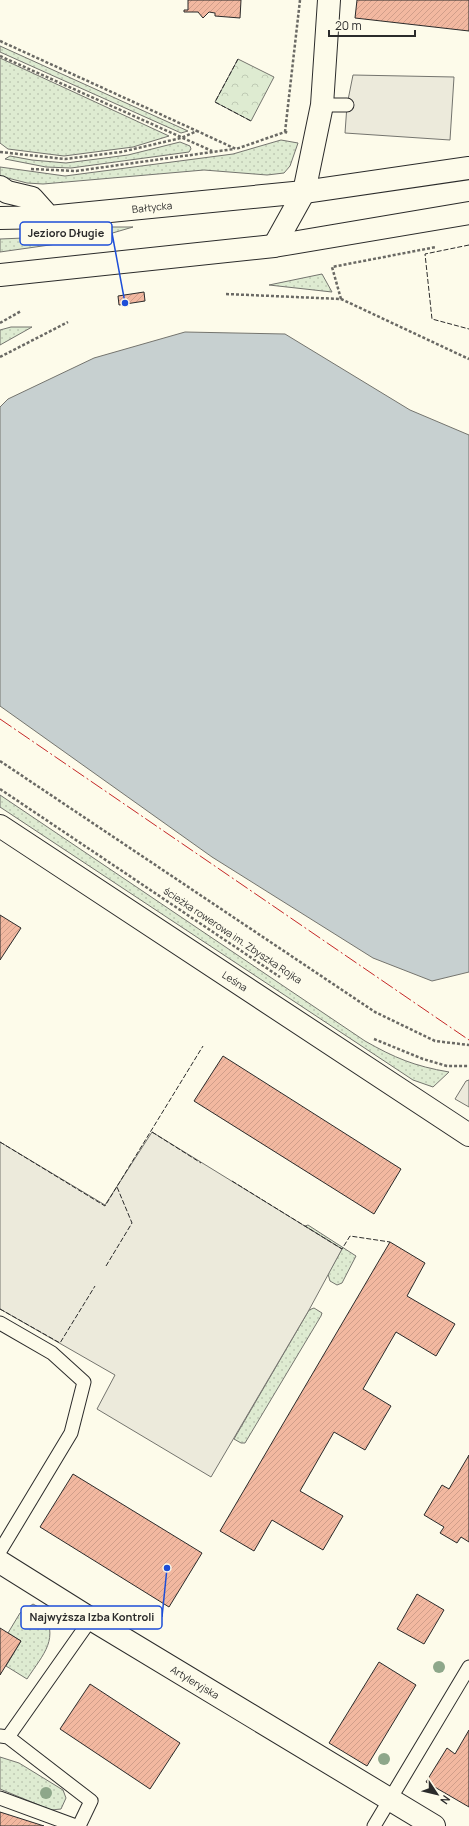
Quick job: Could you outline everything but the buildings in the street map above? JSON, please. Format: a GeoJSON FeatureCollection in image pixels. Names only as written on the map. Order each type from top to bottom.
{"type":"FeatureCollection","features":[{"type":"Feature","properties":{"kind":"street"},"geometry":{"type":"LineString","coordinates":[[274,246],[304,192],[322,104],[329,0]]}},
{"type":"Feature","properties":{"kind":"street","name":"Bałtycka"},"geometry":{"type":"LineString","coordinates":[[0,218],[49,217],[304,192],[469,168]]}},
{"type":"Feature","properties":{"kind":"street"},"geometry":{"type":"LineString","coordinates":[[0,187],[8,192],[32,198],[49,217]]}},
{"type":"Feature","properties":{"kind":"street"},"geometry":{"type":"LineString","coordinates":[[0,275],[274,246],[469,213]]}},
{"type":"Feature","properties":{"kind":"street","name":"Leśna"},"geometry":{"type":"LineString","coordinates":[[0,826],[469,1135]]}},
{"type":"Feature","properties":{"kind":"street","name":"Artyleryjska"},"geometry":{"type":"LineString","coordinates":[[0,1562],[91,1619],[434,1826]]}},
{"type":"Feature","properties":{"kind":"lane"},"geometry":{"type":"LineString","coordinates":[[322,104],[348,105]]}},
{"type":"Feature","properties":{"kind":"lane"},"geometry":{"type":"LineString","coordinates":[[0,1323],[52,1353],[84,1382],[71,1433],[0,1551]]}},
{"type":"Feature","properties":{"kind":"lane"},"geometry":{"type":"LineString","coordinates":[[79,1826],[91,1801],[4,1737],[91,1619]]}},
{"type":"Feature","properties":{"kind":"lane"},"geometry":{"type":"LineString","coordinates":[[374,1826],[391,1800],[469,1666]]}},
{"type":"Feature","properties":{"kind":"lane"},"geometry":{"type":"LineString","coordinates":[[0,1798],[76,1826]]}},
{"type":"Feature","properties":{"kind":"path"},"geometry":{"type":"LineString","coordinates":[[284,132],[300,0]]}},
{"type":"Feature","properties":{"kind":"path"},"geometry":{"type":"LineString","coordinates":[[0,42],[236,148]]}},
{"type":"Feature","properties":{"kind":"path"},"geometry":{"type":"LineString","coordinates":[[0,56],[212,152]]}},
{"type":"Feature","properties":{"kind":"path"},"geometry":{"type":"LineString","coordinates":[[0,152],[65,159],[121,152],[180,138],[197,131]]}},
{"type":"Feature","properties":{"kind":"path"},"geometry":{"type":"LineString","coordinates":[[27,168],[46,171],[76,171],[212,152],[236,148],[284,132],[315,138]]}},
{"type":"Feature","properties":{"kind":"path"},"geometry":{"type":"LineString","coordinates":[[341,299],[332,267],[438,247]]}},
{"type":"Feature","properties":{"kind":"path"},"geometry":{"type":"LineString","coordinates":[[226,294],[341,299],[469,358]]}},
{"type":"Feature","properties":{"kind":"path"},"geometry":{"type":"LineString","coordinates":[[0,324],[21,311]]}},
{"type":"Feature","properties":{"kind":"path"},"geometry":{"type":"LineString","coordinates":[[0,357],[68,322]]}},
{"type":"Feature","properties":{"kind":"path"},"geometry":{"type":"LineString","coordinates":[[0,761],[376,1012],[435,1041],[469,1045]]}},
{"type":"Feature","properties":{"kind":"path","name":"ścieżka rowerowa im. Zbyszka Rojka"},"geometry":{"type":"LineString","coordinates":[[0,789],[285,980]]}},
{"type":"Feature","properties":{"kind":"path"},"geometry":{"type":"LineString","coordinates":[[372,1038],[423,1059],[441,1064],[469,1066]]}},
{"type":"Feature","properties":{"kind":"green space"},"geometry":{"type":"Polygon","coordinates":[[[0,46],[188,131],[181,133],[0,52],[0,46]]]}},
{"type":"Feature","properties":{"kind":"green space"},"geometry":{"type":"Polygon","coordinates":[[[0,58],[169,136],[133,147],[64,156],[8,149],[0,143],[0,58]]]}},
{"type":"Feature","properties":{"kind":"green space"},"geometry":{"type":"Polygon","coordinates":[[[238,59],[274,77],[251,121],[215,102],[238,59]]]}},
{"type":"Feature","properties":{"kind":"green space"},"geometry":{"type":"Polygon","coordinates":[[[281,140],[298,143],[290,166],[284,173],[267,175],[204,170],[43,184],[27,183],[0,176],[0,167],[65,176],[233,154],[281,140]]]}},
{"type":"Feature","properties":{"kind":"green space"},"geometry":{"type":"Polygon","coordinates":[[[180,142],[190,146],[191,149],[189,152],[71,168],[46,167],[5,159],[10,156],[32,160],[66,163],[128,155],[180,142]]]}},
{"type":"Feature","properties":{"kind":"green space"},"geometry":{"type":"Polygon","coordinates":[[[105,227],[133,227],[92,239],[0,252],[0,239],[47,237],[105,227]]]}},
{"type":"Feature","properties":{"kind":"green space"},"geometry":{"type":"Polygon","coordinates":[[[322,274],[332,292],[269,285],[322,274]]]}},
{"type":"Feature","properties":{"kind":"green space"},"geometry":{"type":"Polygon","coordinates":[[[11,327],[32,327],[0,345],[0,330],[11,327]]]}},
{"type":"Feature","properties":{"kind":"green space"},"geometry":{"type":"Polygon","coordinates":[[[0,795],[365,1041],[405,1061],[449,1072],[433,1087],[413,1080],[0,807],[0,795]]]}},
{"type":"Feature","properties":{"kind":"green space"},"geometry":{"type":"Polygon","coordinates":[[[308,1225],[356,1256],[342,1283],[337,1285],[330,1281],[328,1274],[342,1249],[305,1226],[308,1225]]]}},
{"type":"Feature","properties":{"kind":"green space"},"geometry":{"type":"Polygon","coordinates":[[[314,1308],[322,1313],[321,1316],[245,1443],[241,1443],[234,1439],[309,1310],[314,1308]]]}},
{"type":"Feature","properties":{"kind":"green space"},"geometry":{"type":"Polygon","coordinates":[[[33,1604],[42,1609],[50,1629],[50,1637],[48,1646],[27,1679],[6,1666],[21,1641],[8,1633],[20,1613],[33,1604]]]}},
{"type":"Feature","properties":{"kind":"green space"},"geometry":{"type":"Polygon","coordinates":[[[0,1757],[19,1763],[63,1790],[66,1798],[61,1809],[51,1810],[0,1789],[0,1757]]]}},
{"type":"Feature","properties":{"kind":"shaded area"},"geometry":{"type":"Polygon","coordinates":[[[353,75],[454,77],[450,140],[345,133],[347,105],[353,75]]]}},
{"type":"Feature","properties":{"kind":"shaded area"},"geometry":{"type":"Polygon","coordinates":[[[185,332],[285,334],[410,410],[469,435],[469,972],[432,981],[373,958],[212,857],[0,706],[0,407],[8,399],[94,358],[185,332]]]}},
{"type":"Feature","properties":{"kind":"shaded area"},"geometry":{"type":"Polygon","coordinates":[[[469,1080],[469,1107],[455,1099],[466,1081],[469,1080]]]}},
{"type":"Feature","properties":{"kind":"shaded area"},"geometry":{"type":"Polygon","coordinates":[[[152,1132],[342,1249],[309,1310],[211,1477],[97,1409],[115,1375],[0,1309],[0,1142],[105,1205],[152,1132]]]}},
{"type":"Feature","properties":{"kind":"fence"},"geometry":{"type":"LineString","coordinates":[[238,59],[215,102],[251,121]]}},
{"type":"Feature","properties":{"kind":"fence"},"geometry":{"type":"LineString","coordinates":[[469,245],[425,254],[432,319],[469,329]]}},
{"type":"Feature","properties":{"kind":"fence"},"geometry":{"type":"LineString","coordinates":[[0,1142],[105,1206],[203,1046]]}},
{"type":"Feature","properties":{"kind":"fence"},"geometry":{"type":"LineString","coordinates":[[152,1132],[201,1163]]}},
{"type":"Feature","properties":{"kind":"fence"},"geometry":{"type":"LineString","coordinates":[[232,1181],[342,1249],[350,1236],[390,1242]]}},
{"type":"Feature","properties":{"kind":"fence"},"geometry":{"type":"LineString","coordinates":[[106,1266],[132,1223],[117,1187]]}},
{"type":"Feature","properties":{"kind":"fence"},"geometry":{"type":"LineString","coordinates":[[0,1309],[60,1343],[95,1286]]}},
{"type":"Feature","properties":{"kind":"power"},"geometry":{"type":"LineString","coordinates":[[0,719],[469,1040]]}},
{"type":"Feature","properties":{"kind":"place","name":"Jezioro Długie"},"geometry":{"type":"Point","coordinates":[125,303]}},
{"type":"Feature","properties":{"kind":"place","name":"Najwyższa Izba Kontroli"},"geometry":{"type":"Point","coordinates":[167,1568]}}]}
